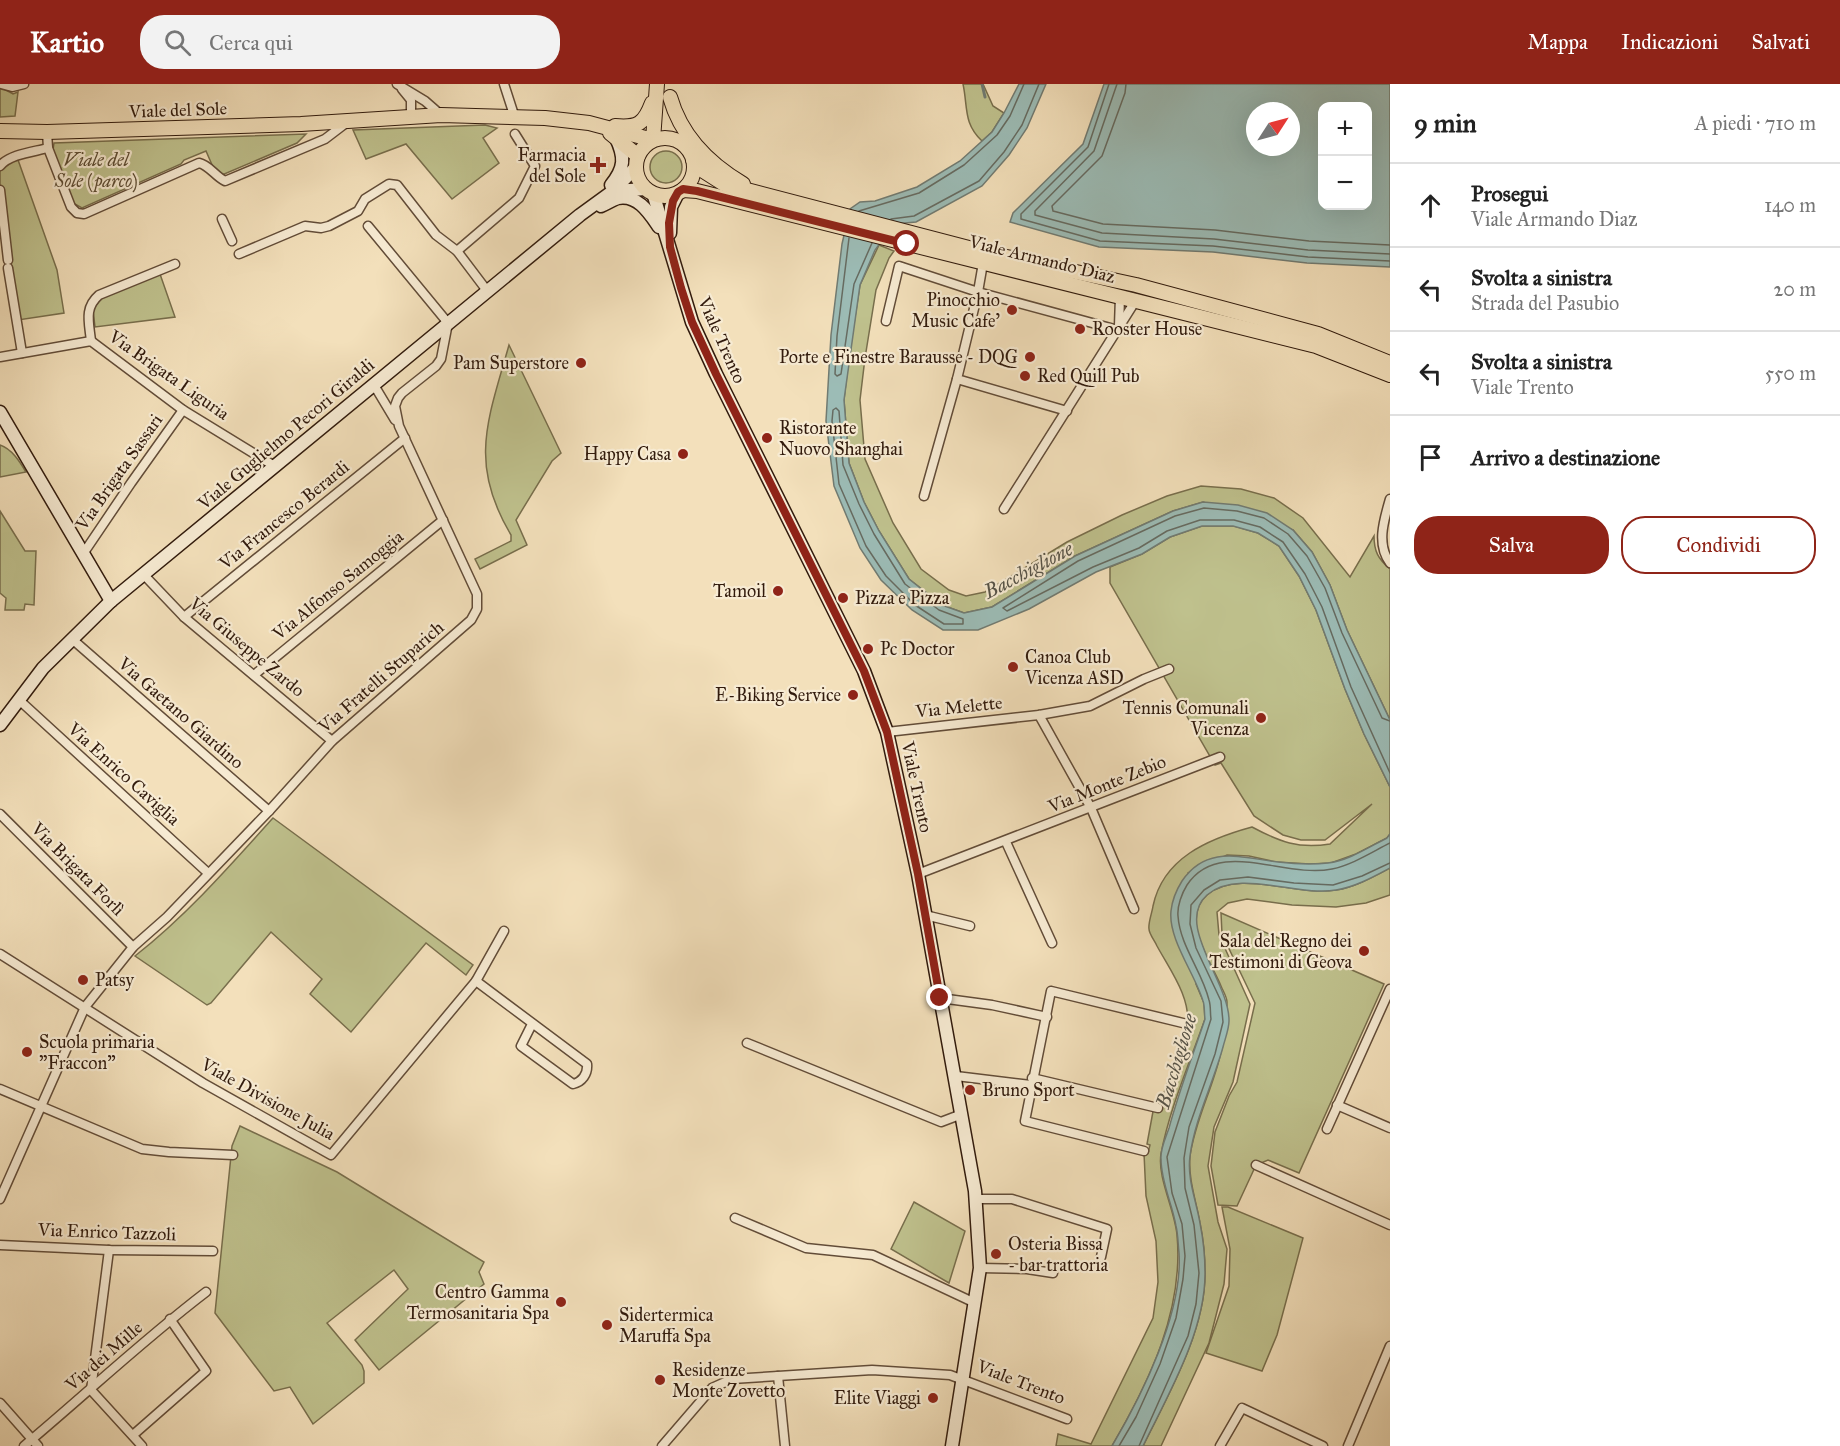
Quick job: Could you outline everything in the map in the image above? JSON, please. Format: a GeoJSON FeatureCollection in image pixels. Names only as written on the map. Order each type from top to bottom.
{"type":"FeatureCollection","features":[{"type":"Feature","properties":{"kind":"main road"},"geometry":{"type":"LineString","coordinates":[[589,123],[637,125],[648,114],[656,90]]}},
{"type":"Feature","properties":{"kind":"main road"},"geometry":{"type":"LineString","coordinates":[[653,140],[656,90]]}},
{"type":"Feature","properties":{"kind":"main road"},"geometry":{"type":"LineString","coordinates":[[613,191],[650,191],[670,195],[680,191],[691,179],[693,160],[672,129],[670,91]]}},
{"type":"Feature","properties":{"kind":"main road"},"geometry":{"type":"LineString","coordinates":[[670,91],[676,116],[699,149],[730,177],[767,196]]}},
{"type":"Feature","properties":{"kind":"main road","name":"Viale del Sole"},"geometry":{"type":"LineString","coordinates":[[0,133],[348,121],[441,115],[545,118],[589,123],[653,140]]}},
{"type":"Feature","properties":{"kind":"main road","name":"Viale del Sole"},"geometry":{"type":"LineString","coordinates":[[589,123],[615,136],[637,161]]}},
{"type":"Feature","properties":{"kind":"main road"},"geometry":{"type":"LineString","coordinates":[[580,215],[610,186],[621,170],[623,156],[615,136]]}},
{"type":"Feature","properties":{"kind":"main road"},"geometry":{"type":"LineString","coordinates":[[650,191],[639,179],[637,161],[647,144],[653,140],[670,138],[685,146]]}},
{"type":"Feature","properties":{"kind":"main road","name":"Viale Armando Diaz"},"geometry":{"type":"LineString","coordinates":[[693,160],[702,170],[724,184],[845,222]]}},
{"type":"Feature","properties":{"kind":"main road","name":"Viale Guglielmo Pecori Giraldi"},"geometry":{"type":"LineString","coordinates":[[0,724],[43,668],[111,600],[276,467],[580,215],[613,191],[637,161]]}},
{"type":"Feature","properties":{"kind":"main road","name":"Viale Trento"},"geometry":{"type":"LineString","coordinates":[[650,191],[670,247],[692,322],[864,671],[887,732],[918,874],[956,1076],[976,1199],[980,1268],[952,1446]]}},
{"type":"Feature","properties":{"kind":"main road","name":"Viale Armando Diaz"},"geometry":{"type":"LineString","coordinates":[[680,191],[697,191],[1136,285],[1318,334],[1390,363]]}},
{"type":"Feature","properties":{"kind":"main road","name":"Viale Trento"},"geometry":{"type":"LineString","coordinates":[[670,247],[671,207],[680,191]]}},
{"type":"Feature","properties":{"kind":"main road"},"geometry":{"type":"LineString","coordinates":[[580,215],[618,198],[636,201],[651,214],[670,247]]}},
{"type":"Feature","properties":{"kind":"main road","name":"Viale Armando Diaz"},"geometry":{"type":"LineString","coordinates":[[901,235],[983,263],[1316,346],[1390,375]]}},
{"type":"Feature","properties":{"kind":"main road"},"geometry":{"type":"LineString","coordinates":[[0,412],[5,429],[111,600]]}},
{"type":"Feature","properties":{"kind":"street"},"geometry":{"type":"LineString","coordinates":[[2,84],[12,87],[24,84]]}},
{"type":"Feature","properties":{"kind":"street"},"geometry":{"type":"LineString","coordinates":[[504,84],[515,118]]}},
{"type":"Feature","properties":{"kind":"street"},"geometry":{"type":"LineString","coordinates":[[399,85],[425,101],[441,115]]}},
{"type":"Feature","properties":{"kind":"street"},"geometry":{"type":"LineString","coordinates":[[399,85],[411,100],[411,117]]}},
{"type":"Feature","properties":{"kind":"street"},"geometry":{"type":"LineString","coordinates":[[47,132],[48,148],[71,207],[76,213],[84,214],[199,163],[206,165],[214,175],[225,180],[326,139],[348,121]]}},
{"type":"Feature","properties":{"kind":"street"},"geometry":{"type":"LineString","coordinates":[[457,251],[519,198],[535,166],[514,134]]}},
{"type":"Feature","properties":{"kind":"street"},"geometry":{"type":"LineString","coordinates":[[0,166],[4,161],[12,158],[48,148]]}},
{"type":"Feature","properties":{"kind":"street"},"geometry":{"type":"LineString","coordinates":[[239,254],[305,226],[321,228],[329,225],[358,211],[365,199],[389,184],[397,186],[436,235],[457,251],[488,292]]}},
{"type":"Feature","properties":{"kind":"street"},"geometry":{"type":"LineString","coordinates":[[0,190],[8,264],[22,353]]}},
{"type":"Feature","properties":{"kind":"street"},"geometry":{"type":"LineString","coordinates":[[222,219],[232,242]]}},
{"type":"Feature","properties":{"kind":"street"},"geometry":{"type":"LineString","coordinates":[[368,226],[448,323]]}},
{"type":"Feature","properties":{"kind":"street"},"geometry":{"type":"LineString","coordinates":[[924,496],[957,379],[983,263]]}},
{"type":"Feature","properties":{"kind":"street"},"geometry":{"type":"LineString","coordinates":[[91,341],[88,310],[99,295],[175,264]]}},
{"type":"Feature","properties":{"kind":"street"},"geometry":{"type":"LineString","coordinates":[[886,321],[899,266],[978,292],[1118,330]]}},
{"type":"Feature","properties":{"kind":"street"},"geometry":{"type":"LineString","coordinates":[[1118,330],[1120,297]]}},
{"type":"Feature","properties":{"kind":"street"},"geometry":{"type":"LineString","coordinates":[[1004,509],[1136,300]]}},
{"type":"Feature","properties":{"kind":"street","name":"Via Fratelli Stuparich"},"geometry":{"type":"LineString","coordinates":[[0,1199],[85,1007],[134,947],[269,811],[332,741],[474,615],[477,609],[477,594],[399,426],[395,406],[402,393],[441,360],[448,323]]}},
{"type":"Feature","properties":{"kind":"street","name":"Via Brigata Liguria"},"geometry":{"type":"LineString","coordinates":[[0,357],[91,341],[183,410],[276,467]]}},
{"type":"Feature","properties":{"kind":"street"},"geometry":{"type":"LineString","coordinates":[[957,379],[1067,411]]}},
{"type":"Feature","properties":{"kind":"street"},"geometry":{"type":"LineString","coordinates":[[374,385],[399,426]]}},
{"type":"Feature","properties":{"kind":"street","name":"Via Brigata Sassari"},"geometry":{"type":"LineString","coordinates":[[83,554],[183,410]]}},
{"type":"Feature","properties":{"kind":"street","name":"Via Francesco Berardi"},"geometry":{"type":"LineString","coordinates":[[184,617],[405,438]]}},
{"type":"Feature","properties":{"kind":"street"},"geometry":{"type":"LineString","coordinates":[[1390,499],[1382,526],[1382,543],[1390,563]]}},
{"type":"Feature","properties":{"kind":"street","name":"Via Alfonso Samoggia"},"geometry":{"type":"LineString","coordinates":[[254,675],[443,520]]}},
{"type":"Feature","properties":{"kind":"street","name":"Via Giuseppe Zardo"},"geometry":{"type":"LineString","coordinates":[[144,575],[184,617],[332,741]]}},
{"type":"Feature","properties":{"kind":"street","name":"Via Gaetano Giardino"},"geometry":{"type":"LineString","coordinates":[[72,639],[269,811]]}},
{"type":"Feature","properties":{"kind":"street","name":"Via Melette"},"geometry":{"type":"LineString","coordinates":[[887,732],[1039,715],[1090,706],[1169,669]]}},
{"type":"Feature","properties":{"kind":"street","name":"Via Enrico Caviglia"},"geometry":{"type":"LineString","coordinates":[[18,699],[208,873]]}},
{"type":"Feature","properties":{"kind":"street"},"geometry":{"type":"LineString","coordinates":[[1039,715],[1092,808],[1134,909]]}},
{"type":"Feature","properties":{"kind":"street","name":"Via Monte Zebio"},"geometry":{"type":"LineString","coordinates":[[918,874],[1006,842],[1220,757]]}},
{"type":"Feature","properties":{"kind":"street","name":"Via Brigata Forlì"},"geometry":{"type":"LineString","coordinates":[[0,814],[134,947]]}},
{"type":"Feature","properties":{"kind":"street"},"geometry":{"type":"LineString","coordinates":[[1006,842],[1052,943]]}},
{"type":"Feature","properties":{"kind":"street"},"geometry":{"type":"LineString","coordinates":[[925,915],[970,926]]}},
{"type":"Feature","properties":{"kind":"street"},"geometry":{"type":"LineString","coordinates":[[504,931],[476,981],[587,1064],[584,1078],[573,1084],[521,1046],[532,1024]]}},
{"type":"Feature","properties":{"kind":"street","name":"Viale Divisione Julia"},"geometry":{"type":"LineString","coordinates":[[0,954],[203,1083],[331,1155],[476,981]]}},
{"type":"Feature","properties":{"kind":"street"},"geometry":{"type":"LineString","coordinates":[[1327,1129],[1390,989]]}},
{"type":"Feature","properties":{"kind":"street"},"geometry":{"type":"LineString","coordinates":[[1144,1151],[1025,1121],[1051,991],[1187,1024]]}},
{"type":"Feature","properties":{"kind":"street"},"geometry":{"type":"LineString","coordinates":[[940,998],[992,1005],[1047,1017]]}},
{"type":"Feature","properties":{"kind":"street"},"geometry":{"type":"LineString","coordinates":[[747,1043],[941,1122],[962,1114]]}},
{"type":"Feature","properties":{"kind":"street"},"geometry":{"type":"LineString","coordinates":[[956,1076],[1032,1082],[1158,1108]]}},
{"type":"Feature","properties":{"kind":"street"},"geometry":{"type":"LineString","coordinates":[[0,1089],[142,1149],[233,1155]]}},
{"type":"Feature","properties":{"kind":"street"},"geometry":{"type":"LineString","coordinates":[[1337,1105],[1390,1128]]}},
{"type":"Feature","properties":{"kind":"street"},"geometry":{"type":"LineString","coordinates":[[1256,1165],[1390,1225]]}},
{"type":"Feature","properties":{"kind":"street"},"geometry":{"type":"LineString","coordinates":[[976,1199],[1012,1199],[1107,1228],[1101,1257]]}},
{"type":"Feature","properties":{"kind":"street"},"geometry":{"type":"LineString","coordinates":[[735,1218],[806,1248],[873,1255],[975,1304]]}},
{"type":"Feature","properties":{"kind":"street","name":"Via Enrico Tazzoli"},"geometry":{"type":"LineString","coordinates":[[0,1245],[108,1250],[213,1251]]}},
{"type":"Feature","properties":{"kind":"street"},"geometry":{"type":"LineString","coordinates":[[108,1250],[91,1390],[142,1446]]}},
{"type":"Feature","properties":{"kind":"street"},"geometry":{"type":"LineString","coordinates":[[980,1268],[1027,1269],[1053,1273]]}},
{"type":"Feature","properties":{"kind":"street","name":"Via dei Mille"},"geometry":{"type":"LineString","coordinates":[[24,1446],[35,1443],[170,1319],[206,1292]]}},
{"type":"Feature","properties":{"kind":"street"},"geometry":{"type":"LineString","coordinates":[[133,1435],[206,1371],[170,1319]]}},
{"type":"Feature","properties":{"kind":"street"},"geometry":{"type":"LineString","coordinates":[[1348,1446],[1390,1346]]}},
{"type":"Feature","properties":{"kind":"street"},"geometry":{"type":"LineString","coordinates":[[662,1446],[712,1388],[732,1379],[872,1370],[950,1375],[962,1378]]}},
{"type":"Feature","properties":{"kind":"street"},"geometry":{"type":"LineString","coordinates":[[778,1376],[785,1446]]}},
{"type":"Feature","properties":{"kind":"street","name":"Viale Trento"},"geometry":{"type":"LineString","coordinates":[[962,1378],[980,1387],[1067,1419]]}},
{"type":"Feature","properties":{"kind":"street"},"geometry":{"type":"LineString","coordinates":[[0,1403],[35,1443]]}},
{"type":"Feature","properties":{"kind":"street"},"geometry":{"type":"LineString","coordinates":[[1220,1446],[1242,1408],[1323,1446]]}},
{"type":"Feature","properties":{"kind":"green space"},"geometry":{"type":"Polygon","coordinates":[[[963,84],[983,84],[993,106],[1004,113],[992,132],[982,141],[969,121],[963,84]]]}},
{"type":"Feature","properties":{"kind":"green space"},"geometry":{"type":"Polygon","coordinates":[[[0,87],[13,94],[18,92],[15,116],[0,117],[0,87]]]}},
{"type":"Feature","properties":{"kind":"green space"},"geometry":{"type":"Polygon","coordinates":[[[485,125],[497,128],[483,138],[499,163],[452,199],[406,144],[366,159],[353,130],[485,125]]]}},
{"type":"Feature","properties":{"kind":"green space","name":"Viale del Sole (parco)"},"geometry":{"type":"Polygon","coordinates":[[[306,134],[297,143],[222,175],[216,174],[206,151],[82,208],[73,203],[53,150],[54,143],[306,134]]]}},
{"type":"Feature","properties":{"kind":"green space"},"geometry":{"type":"Polygon","coordinates":[[[666,151],[677,156],[682,167],[677,178],[666,183],[655,178],[650,167],[655,156],[666,151]]]}},
{"type":"Feature","properties":{"kind":"green space"},"geometry":{"type":"Polygon","coordinates":[[[17,157],[57,270],[64,313],[18,320],[0,208],[0,165],[17,157]]]}},
{"type":"Feature","properties":{"kind":"green space"},"geometry":{"type":"Polygon","coordinates":[[[879,245],[894,251],[876,290],[865,358],[860,400],[865,459],[893,523],[921,569],[949,590],[966,596],[985,592],[1067,542],[1167,496],[1201,486],[1241,489],[1274,498],[1303,518],[1350,577],[1374,536],[1378,554],[1382,562],[1390,569],[1390,720],[1347,630],[1330,585],[1312,552],[1293,530],[1203,502],[1173,511],[1075,556],[992,607],[964,613],[942,605],[909,579],[864,502],[849,463],[844,400],[849,356],[860,285],[879,245]]]}},
{"type":"Feature","properties":{"kind":"green space"},"geometry":{"type":"Polygon","coordinates":[[[160,274],[175,317],[95,327],[93,310],[101,297],[160,274]]]}},
{"type":"Feature","properties":{"kind":"green space"},"geometry":{"type":"Polygon","coordinates":[[[509,345],[561,453],[552,461],[516,520],[527,545],[480,569],[475,559],[511,541],[511,535],[498,509],[490,485],[486,463],[489,419],[509,345]]]}},
{"type":"Feature","properties":{"kind":"green space"},"geometry":{"type":"Polygon","coordinates":[[[0,445],[12,453],[26,472],[0,477],[0,445]]]}},
{"type":"Feature","properties":{"kind":"green space"},"geometry":{"type":"Polygon","coordinates":[[[0,511],[25,551],[36,551],[34,605],[25,604],[24,610],[5,610],[6,598],[0,593],[0,511]]]}},
{"type":"Feature","properties":{"kind":"green space","name":"Tennis Comunali Vicenza"},"geometry":{"type":"Polygon","coordinates":[[[1202,526],[1234,526],[1258,533],[1279,546],[1299,576],[1316,610],[1364,734],[1390,787],[1390,834],[1387,838],[1356,854],[1331,863],[1276,862],[1249,856],[1227,855],[1188,873],[1196,984],[1204,1003],[1205,1019],[1174,1103],[1161,1154],[1160,1163],[1177,1235],[1178,1263],[1169,1318],[1151,1371],[1112,1446],[1056,1446],[1058,1434],[1091,1444],[1153,1318],[1158,1282],[1156,1241],[1146,1196],[1144,1153],[1148,1153],[1150,1145],[1147,1144],[1154,1106],[1159,1107],[1187,1027],[1188,1016],[1179,985],[1149,931],[1158,889],[1166,875],[1177,863],[1190,853],[1219,838],[1252,827],[1272,837],[1299,845],[1330,844],[1372,804],[1325,840],[1301,840],[1283,835],[1254,816],[1221,763],[1215,765],[1110,583],[1110,567],[1142,554],[1170,537],[1202,526]]]}},
{"type":"Feature","properties":{"kind":"green space"},"geometry":{"type":"Polygon","coordinates":[[[273,818],[473,965],[466,975],[426,943],[351,1032],[310,994],[322,979],[271,932],[207,1005],[135,956],[189,908],[273,818]]]}},
{"type":"Feature","properties":{"kind":"green space"},"geometry":{"type":"Polygon","coordinates":[[[1390,868],[1390,895],[1366,903],[1336,907],[1292,905],[1247,899],[1228,903],[1217,912],[1219,935],[1250,1004],[1233,1082],[1214,1127],[1208,1166],[1218,1222],[1227,1249],[1224,1284],[1209,1343],[1161,1446],[1143,1446],[1184,1362],[1204,1294],[1204,1247],[1191,1181],[1190,1156],[1192,1143],[1222,1050],[1227,1002],[1200,940],[1196,916],[1199,905],[1207,895],[1220,887],[1235,884],[1251,883],[1304,890],[1336,890],[1357,884],[1390,868]]]}},
{"type":"Feature","properties":{"kind":"green space"},"geometry":{"type":"Polygon","coordinates":[[[1221,913],[1384,984],[1299,1173],[1268,1160],[1256,1165],[1237,1206],[1218,1205],[1211,1166],[1215,1132],[1237,1082],[1255,1003],[1222,934],[1221,913]]]}},
{"type":"Feature","properties":{"kind":"green space"},"geometry":{"type":"Polygon","coordinates":[[[240,1126],[337,1172],[484,1262],[479,1272],[484,1284],[379,1370],[355,1340],[408,1289],[394,1270],[327,1323],[362,1365],[364,1383],[313,1424],[290,1387],[274,1391],[215,1313],[232,1146],[240,1126]]]}},
{"type":"Feature","properties":{"kind":"green space"},"geometry":{"type":"Polygon","coordinates":[[[914,1202],[965,1231],[949,1283],[891,1249],[914,1202]]]}},
{"type":"Feature","properties":{"kind":"green space"},"geometry":{"type":"Polygon","coordinates":[[[1222,1207],[1228,1207],[1303,1238],[1277,1335],[1262,1371],[1206,1353],[1229,1286],[1230,1249],[1222,1207]]]}},
{"type":"Feature","properties":{"kind":"water","name":"Bacchiglione"},"geometry":{"type":"Polygon","coordinates":[[[1019,84],[1046,84],[1027,128],[1009,155],[982,186],[916,222],[894,224],[875,250],[860,285],[844,400],[849,463],[864,502],[879,531],[909,579],[942,605],[964,613],[992,607],[1075,556],[1173,511],[1203,502],[1238,505],[1267,513],[1293,530],[1312,552],[1330,585],[1347,630],[1390,720],[1390,787],[1364,734],[1316,610],[1299,576],[1279,546],[1258,533],[1233,526],[1202,526],[1170,537],[1142,554],[1096,572],[1029,609],[978,630],[943,630],[912,610],[881,580],[860,548],[834,486],[826,421],[831,335],[842,244],[850,209],[860,202],[875,201],[917,187],[960,161],[992,132],[1019,84]]]}},
{"type":"Feature","properties":{"kind":"water"},"geometry":{"type":"Polygon","coordinates":[[[1104,84],[1390,84],[1390,267],[1307,263],[1213,252],[1099,247],[1010,222],[1013,213],[1083,144],[1104,84]]]}},
{"type":"Feature","properties":{"kind":"water","name":"Bacchiglione"},"geometry":{"type":"Polygon","coordinates":[[[1390,834],[1390,868],[1357,884],[1343,889],[1321,891],[1251,883],[1235,884],[1220,887],[1207,895],[1199,907],[1197,922],[1200,938],[1227,1006],[1229,1021],[1219,1061],[1192,1142],[1189,1165],[1204,1247],[1204,1294],[1184,1362],[1143,1446],[1112,1446],[1136,1403],[1158,1353],[1174,1301],[1178,1276],[1177,1232],[1161,1168],[1161,1155],[1205,1019],[1204,1003],[1178,945],[1171,922],[1172,903],[1177,891],[1192,869],[1214,858],[1238,856],[1290,863],[1328,863],[1343,860],[1358,853],[1387,838],[1390,834]]]}},
{"type":"Feature","properties":{"kind":"waterway"},"geometry":{"type":"LineString","coordinates":[[982,84],[985,97]]}},
{"type":"Feature","properties":{"kind":"place","name":"Farmacia del Sole"},"geometry":{"type":"Point","coordinates":[598,165]}},
{"type":"Feature","properties":{"kind":"place","name":"Pinocchio Music Cafe'"},"geometry":{"type":"Point","coordinates":[1012,310]}},
{"type":"Feature","properties":{"kind":"place","name":"Rooster House"},"geometry":{"type":"Point","coordinates":[1080,329]}},
{"type":"Feature","properties":{"kind":"place","name":"Porte e Finestre Barausse - DQG"},"geometry":{"type":"Point","coordinates":[1030,357]}},
{"type":"Feature","properties":{"kind":"place","name":"Pam Superstore"},"geometry":{"type":"Point","coordinates":[581,363]}},
{"type":"Feature","properties":{"kind":"place","name":"Red Quill Pub"},"geometry":{"type":"Point","coordinates":[1025,376]}},
{"type":"Feature","properties":{"kind":"place","name":"Ristorante Nuovo Shanghai"},"geometry":{"type":"Point","coordinates":[767,438]}},
{"type":"Feature","properties":{"kind":"place","name":"Happy Casa"},"geometry":{"type":"Point","coordinates":[683,454]}},
{"type":"Feature","properties":{"kind":"place","name":"Tamoil"},"geometry":{"type":"Point","coordinates":[778,591]}},
{"type":"Feature","properties":{"kind":"place","name":"Pizza e Pizza"},"geometry":{"type":"Point","coordinates":[843,598]}},
{"type":"Feature","properties":{"kind":"place","name":"Pc Doctor"},"geometry":{"type":"Point","coordinates":[868,649]}},
{"type":"Feature","properties":{"kind":"place","name":"Canoa Club Vicenza ASD"},"geometry":{"type":"Point","coordinates":[1013,667]}},
{"type":"Feature","properties":{"kind":"place","name":"E-Biking Service"},"geometry":{"type":"Point","coordinates":[853,695]}},
{"type":"Feature","properties":{"kind":"place","name":"Tennis Comunali Vicenza"},"geometry":{"type":"Point","coordinates":[1261,718]}},
{"type":"Feature","properties":{"kind":"place","name":"Sala del Regno dei Testimoni di Geova"},"geometry":{"type":"Point","coordinates":[1364,951]}},
{"type":"Feature","properties":{"kind":"place","name":"Patsy"},"geometry":{"type":"Point","coordinates":[83,980]}},
{"type":"Feature","properties":{"kind":"place","name":"Scuola primaria \"Fraccon\""},"geometry":{"type":"Point","coordinates":[27,1052]}},
{"type":"Feature","properties":{"kind":"place","name":"Bruno Sport"},"geometry":{"type":"Point","coordinates":[970,1090]}},
{"type":"Feature","properties":{"kind":"place","name":"Osteria Bissa - bar trattoria"},"geometry":{"type":"Point","coordinates":[996,1254]}},
{"type":"Feature","properties":{"kind":"place","name":"Centro Gamma Termosanitaria Spa"},"geometry":{"type":"Point","coordinates":[561,1302]}},
{"type":"Feature","properties":{"kind":"place","name":"Sidertermica Maruffa Spa"},"geometry":{"type":"Point","coordinates":[607,1325]}},
{"type":"Feature","properties":{"kind":"place","name":"Residenze Monte Zovetto"},"geometry":{"type":"Point","coordinates":[660,1380]}},
{"type":"Feature","properties":{"kind":"place","name":"Elite Viaggi"},"geometry":{"type":"Point","coordinates":[933,1398]}},
{"type":"Feature","properties":{"kind":"route"},"geometry":{"type":"LineString","coordinates":[[907,244],[683,189],[675,197],[669,223],[670,247],[692,322],[864,671],[887,732],[918,874],[940,998]]}}]}
